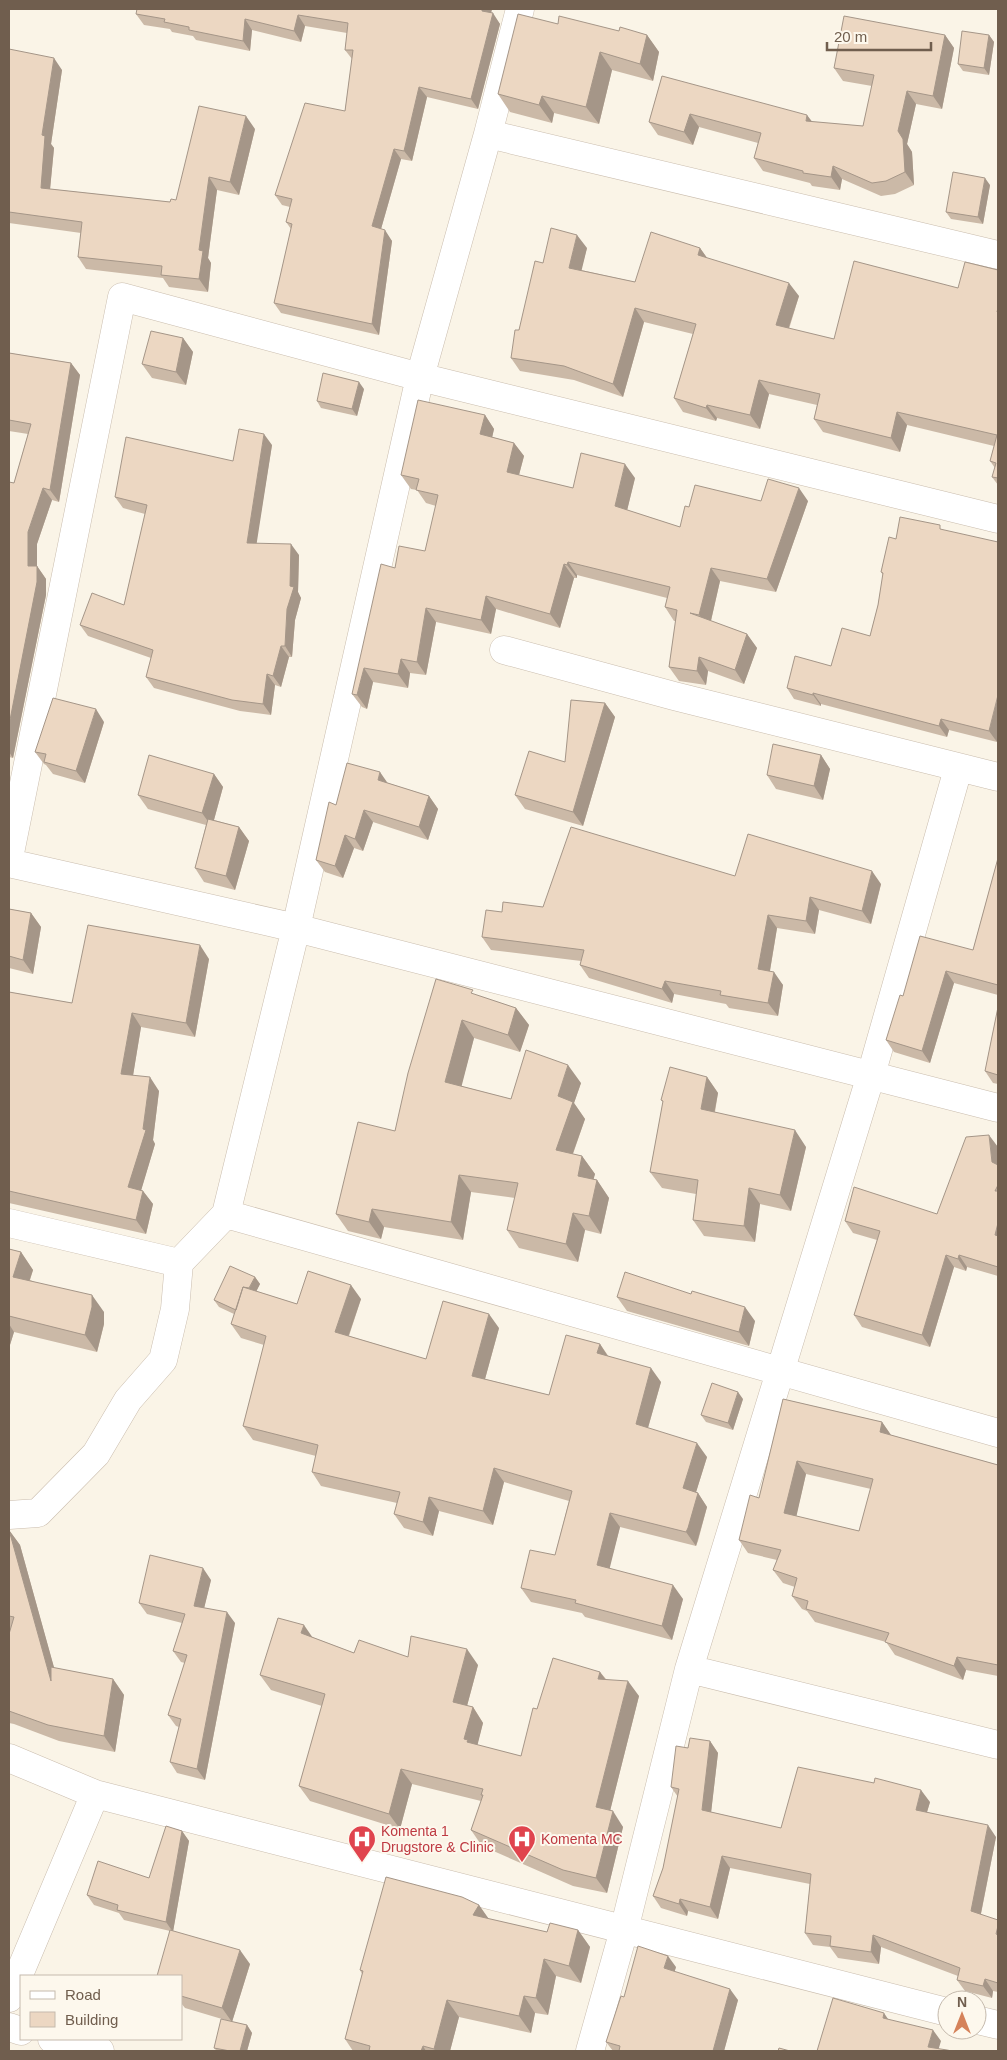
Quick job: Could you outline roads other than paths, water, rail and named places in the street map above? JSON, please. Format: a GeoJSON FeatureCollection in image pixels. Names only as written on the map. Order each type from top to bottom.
{"type":"FeatureCollection","features":[{"type":"Feature","properties":{"kind":"street"},"geometry":{"type":"LineString","coordinates":[[9,1515],[38,1513],[96,1454],[128,1400],[163,1360],[175,1309],[179,1263],[226,1214],[296,928],[420,377],[488,134],[520,9]]}},
{"type":"Feature","properties":{"kind":"street"},"geometry":{"type":"LineString","coordinates":[[488,134],[998,255]]}},
{"type":"Feature","properties":{"kind":"street"},"geometry":{"type":"LineString","coordinates":[[9,858],[18,779],[122,297],[420,377],[998,519]]}},
{"type":"Feature","properties":{"kind":"street"},"geometry":{"type":"LineString","coordinates":[[504,650],[958,769],[998,777]]}},
{"type":"Feature","properties":{"kind":"street"},"geometry":{"type":"LineString","coordinates":[[590,2051],[624,1930],[689,1669],[870,1075],[958,769]]}},
{"type":"Feature","properties":{"kind":"street"},"geometry":{"type":"LineString","coordinates":[[9,863],[296,928],[998,1108]]}},
{"type":"Feature","properties":{"kind":"street"},"geometry":{"type":"LineString","coordinates":[[226,1214],[998,1433]]}},
{"type":"Feature","properties":{"kind":"street"},"geometry":{"type":"LineString","coordinates":[[9,1224],[179,1263]]}},
{"type":"Feature","properties":{"kind":"street"},"geometry":{"type":"LineString","coordinates":[[689,1669],[998,1745]]}},
{"type":"Feature","properties":{"kind":"street"},"geometry":{"type":"LineString","coordinates":[[9,1758],[96,1794],[937,2009]]}},
{"type":"Feature","properties":{"kind":"street"},"geometry":{"type":"LineString","coordinates":[[9,1998],[96,1794]]}},
{"type":"Feature","properties":{"kind":"street"},"geometry":{"type":"LineString","coordinates":[[56,2040],[100,2051]]}},
{"type":"Feature","properties":{"kind":"place","name":"Komenta 1 Drugstore & Clinic"},"geometry":{"type":"Point","coordinates":[362,1863]}},
{"type":"Feature","properties":{"kind":"place","name":"Komenta MC"},"geometry":{"type":"Point","coordinates":[522,1863]}}]}
